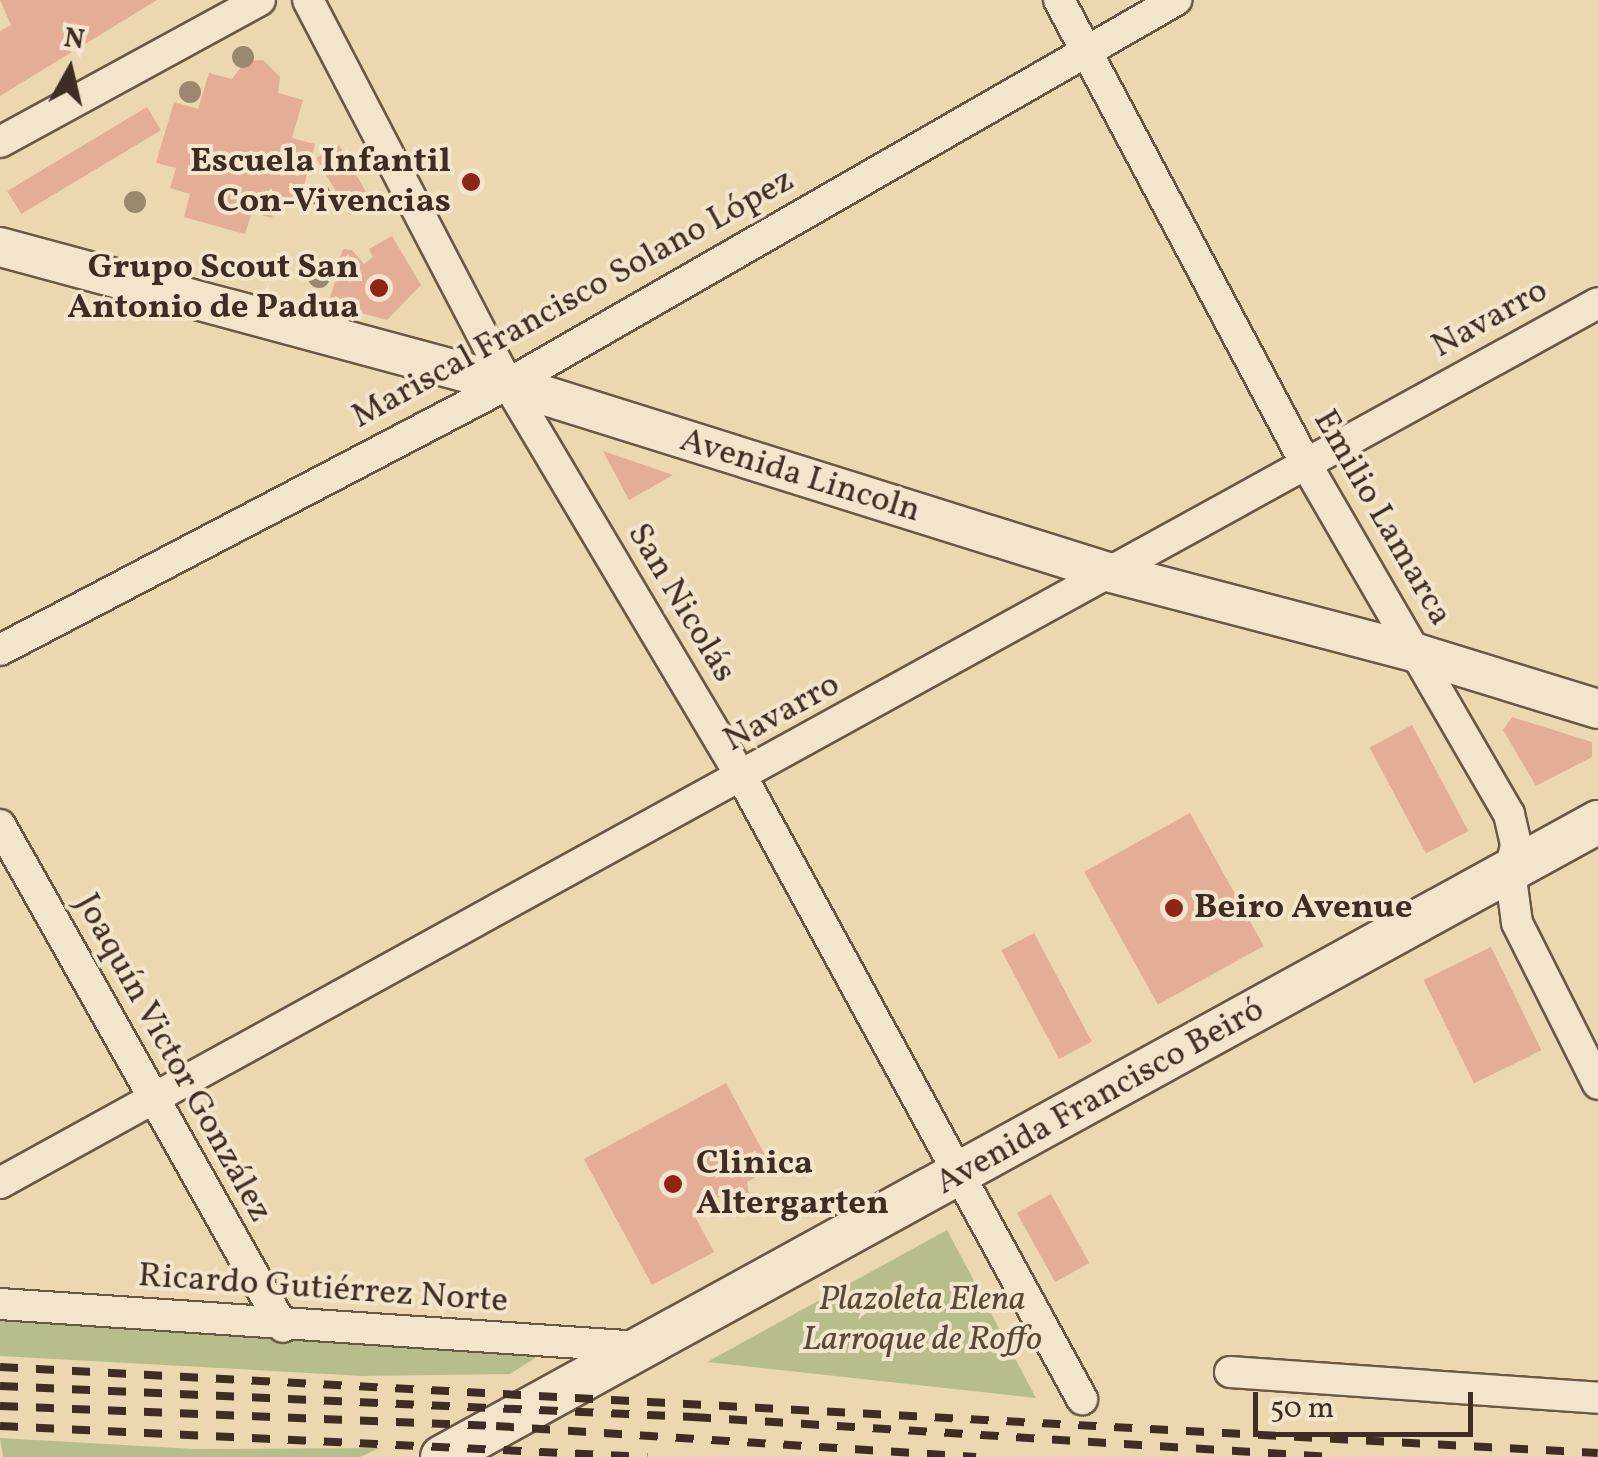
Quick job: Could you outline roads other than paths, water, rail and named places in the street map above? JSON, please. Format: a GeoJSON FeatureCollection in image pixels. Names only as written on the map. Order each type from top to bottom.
{"type":"FeatureCollection","features":[{"type":"Feature","properties":{"kind":"main road","name":"Avenida Francisco Beiró"},"geometry":{"type":"LineString","coordinates":[[442,1457],[960,1176],[1598,822]]}},
{"type":"Feature","properties":{"kind":"street"},"geometry":{"type":"LineString","coordinates":[[0,142],[260,0]]}},
{"type":"Feature","properties":{"kind":"street","name":"San Nicolás"},"geometry":{"type":"LineString","coordinates":[[308,0],[508,384],[743,779],[1082,1399]]}},
{"type":"Feature","properties":{"kind":"street","name":"Emilio Lamarca"},"geometry":{"type":"LineString","coordinates":[[1059,0],[1306,464],[1508,814],[1516,845],[1510,871],[1517,922],[1598,1084]]}},
{"type":"Feature","properties":{"kind":"street","name":"Mariscal Francisco Solano López"},"geometry":{"type":"LineString","coordinates":[[0,650],[508,384],[1176,0]]}},
{"type":"Feature","properties":{"kind":"street","name":"Avenida Lincoln"},"geometry":{"type":"LineString","coordinates":[[0,246],[508,384],[1108,572],[1416,653],[1598,709]]}},
{"type":"Feature","properties":{"kind":"street","name":"Navarro"},"geometry":{"type":"LineString","coordinates":[[0,1183],[743,779],[1108,572],[1598,303]]}},
{"type":"Feature","properties":{"kind":"street","name":"Joaquín Victor González"},"geometry":{"type":"LineString","coordinates":[[0,826],[150,1099],[283,1326]]}},
{"type":"Feature","properties":{"kind":"street","name":"Ricardo Gutiérrez Norte"},"geometry":{"type":"LineString","coordinates":[[0,1304],[283,1326],[641,1347]]}},
{"type":"Feature","properties":{"kind":"street"},"geometry":{"type":"LineString","coordinates":[[1230,1372],[1598,1398]]}},
{"type":"Feature","properties":{"kind":"railway"},"geometry":{"type":"LineString","coordinates":[[0,1367],[1598,1453]]}},
{"type":"Feature","properties":{"kind":"railway"},"geometry":{"type":"LineString","coordinates":[[0,1386],[693,1417],[1332,1457]]}},
{"type":"Feature","properties":{"kind":"railway"},"geometry":{"type":"LineString","coordinates":[[0,1406],[496,1426],[976,1457]]}},
{"type":"Feature","properties":{"kind":"railway"},"geometry":{"type":"LineString","coordinates":[[0,1426],[647,1457]]}},
{"type":"Feature","properties":{"kind":"place","name":"Escuela Infantil Con-Vivencias"},"geometry":{"type":"Point","coordinates":[471,182]}},
{"type":"Feature","properties":{"kind":"place","name":"Grupo Scout San Antonio de Padua"},"geometry":{"type":"Point","coordinates":[379,288]}},
{"type":"Feature","properties":{"kind":"place","name":"Beiro Avenue"},"geometry":{"type":"Point","coordinates":[1174,908]}},
{"type":"Feature","properties":{"kind":"place","name":"Clinica Altergarten"},"geometry":{"type":"Point","coordinates":[673,1184]}},
{"type":"Feature","properties":{"kind":"park label","name":"Plazoleta Elena Larroque de Roffo"},"geometry":{"type":"Point","coordinates":[922,1320]}}]}
